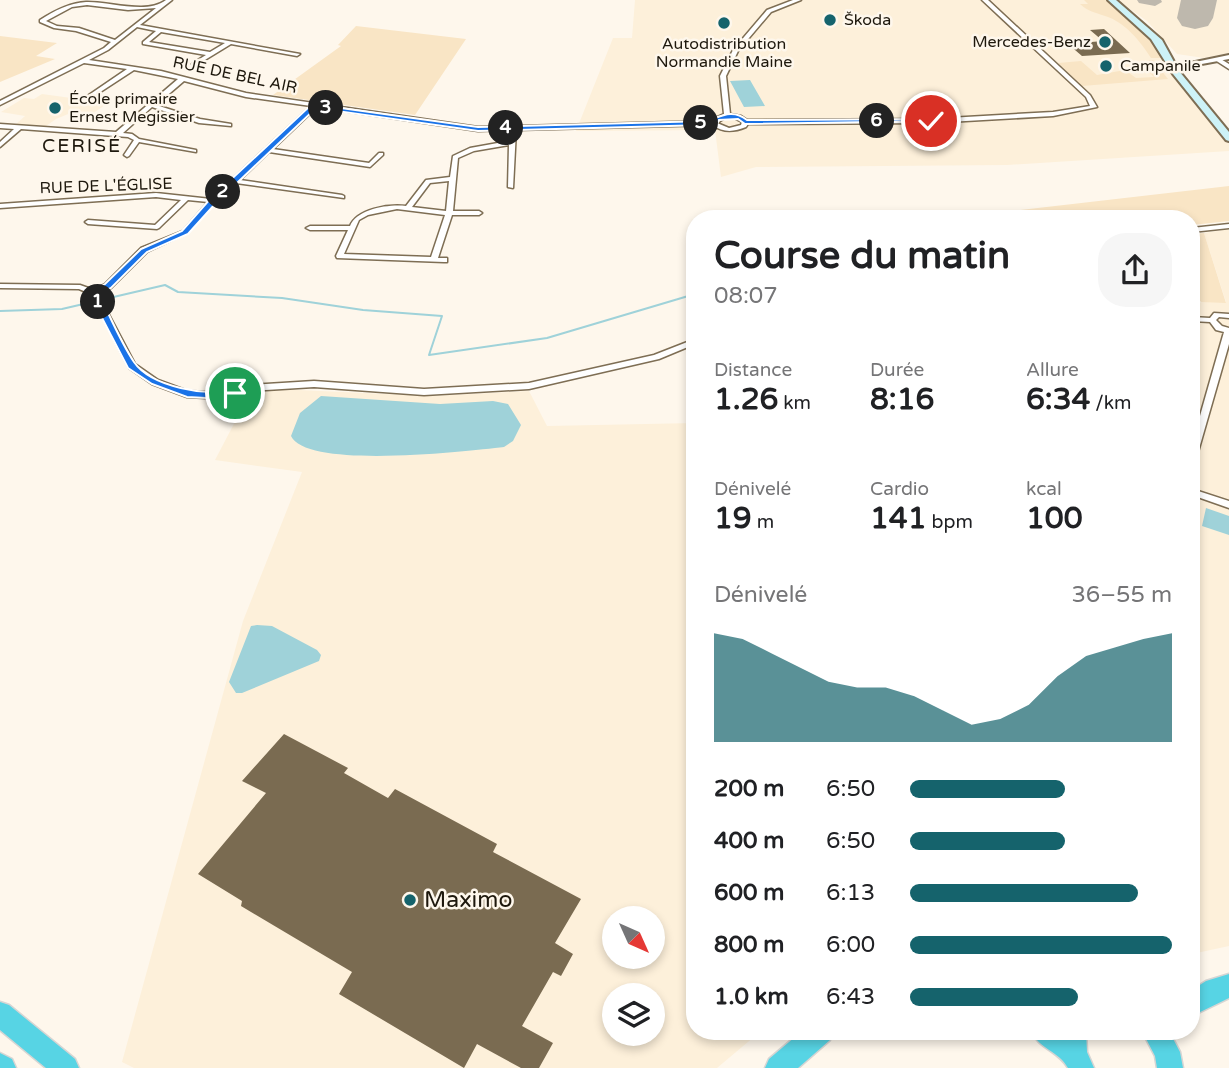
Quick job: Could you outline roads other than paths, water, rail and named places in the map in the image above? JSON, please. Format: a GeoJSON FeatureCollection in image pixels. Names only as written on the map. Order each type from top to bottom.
{"type":"FeatureCollection","features":[{"type":"Feature","properties":{"kind":"highway"},"geometry":{"type":"LineString","coordinates":[[1200,986],[1229,978]]}},
{"type":"Feature","properties":{"kind":"highway"},"geometry":{"type":"LineString","coordinates":[[1200,999],[1216,989],[1229,986]]}},
{"type":"Feature","properties":{"kind":"highway"},"geometry":{"type":"LineString","coordinates":[[0,1014],[66,1068]]}},
{"type":"Feature","properties":{"kind":"highway"},"geometry":{"type":"LineString","coordinates":[[764,1068],[794,1040]]}},
{"type":"Feature","properties":{"kind":"highway"},"geometry":{"type":"LineString","coordinates":[[778,1068],[811,1040]]}},
{"type":"Feature","properties":{"kind":"highway"},"geometry":{"type":"LineString","coordinates":[[1058,1040],[1076,1051]]}},
{"type":"Feature","properties":{"kind":"highway"},"geometry":{"type":"LineString","coordinates":[[1162,1040],[1170,1068]]}},
{"type":"Feature","properties":{"kind":"main road"},"geometry":{"type":"LineString","coordinates":[[1113,1],[1153,36],[1229,138]]}},
{"type":"Feature","properties":{"kind":"main road"},"geometry":{"type":"LineString","coordinates":[[1173,60],[1192,88]]}},
{"type":"Feature","properties":{"kind":"street"},"geometry":{"type":"LineString","coordinates":[[0,103],[116,42],[169,0]]}},
{"type":"Feature","properties":{"kind":"street"},"geometry":{"type":"LineString","coordinates":[[727,116],[723,76],[736,50],[769,11],[798,0]]}},
{"type":"Feature","properties":{"kind":"street"},"geometry":{"type":"LineString","coordinates":[[715,123],[716,119],[727,116],[740,117],[745,122],[931,121],[1053,114],[1094,107],[1088,96],[985,0]]}},
{"type":"Feature","properties":{"kind":"street"},"geometry":{"type":"LineString","coordinates":[[116,42],[77,29],[55,27],[42,21],[81,1],[106,2],[123,7],[162,6]]}},
{"type":"Feature","properties":{"kind":"street"},"geometry":{"type":"LineString","coordinates":[[138,26],[297,54]]}},
{"type":"Feature","properties":{"kind":"street"},"geometry":{"type":"LineString","coordinates":[[160,30],[145,43],[210,54]]}},
{"type":"Feature","properties":{"kind":"street"},"geometry":{"type":"LineString","coordinates":[[195,64],[230,42]]}},
{"type":"Feature","properties":{"kind":"street"},"geometry":{"type":"LineString","coordinates":[[1173,60],[1213,60],[1229,57]]}},
{"type":"Feature","properties":{"kind":"street"},"geometry":{"type":"LineString","coordinates":[[1213,60],[1229,67]]}},
{"type":"Feature","properties":{"kind":"street","name":"RUE DE BEL AIR"},"geometry":{"type":"LineString","coordinates":[[84,61],[182,79],[246,95],[478,129],[715,123],[723,129],[733,130],[744,126],[745,122]]}},
{"type":"Feature","properties":{"kind":"street"},"geometry":{"type":"LineString","coordinates":[[85,100],[132,69]]}},
{"type":"Feature","properties":{"kind":"street"},"geometry":{"type":"LineString","coordinates":[[118,133],[182,79]]}},
{"type":"Feature","properties":{"kind":"street"},"geometry":{"type":"LineString","coordinates":[[151,105],[199,121],[229,125]]}},
{"type":"Feature","properties":{"kind":"street"},"geometry":{"type":"LineString","coordinates":[[94,293],[108,286],[144,250],[180,237],[213,201],[315,106]]}},
{"type":"Feature","properties":{"kind":"street"},"geometry":{"type":"LineString","coordinates":[[0,126],[118,133],[134,136],[137,140],[194,151]]}},
{"type":"Feature","properties":{"kind":"street"},"geometry":{"type":"LineString","coordinates":[[0,145],[20,127]]}},
{"type":"Feature","properties":{"kind":"street"},"geometry":{"type":"LineString","coordinates":[[511,187],[513,128]]}},
{"type":"Feature","properties":{"kind":"street"},"geometry":{"type":"LineString","coordinates":[[127,155],[137,140]]}},
{"type":"Feature","properties":{"kind":"street"},"geometry":{"type":"LineString","coordinates":[[434,260],[449,213],[453,161],[459,154],[472,149],[511,144]]}},
{"type":"Feature","properties":{"kind":"street"},"geometry":{"type":"LineString","coordinates":[[267,150],[370,165],[381,154]]}},
{"type":"Feature","properties":{"kind":"street"},"geometry":{"type":"LineString","coordinates":[[407,209],[428,181],[452,179]]}},
{"type":"Feature","properties":{"kind":"street"},"geometry":{"type":"LineString","coordinates":[[234,181],[342,197]]}},
{"type":"Feature","properties":{"kind":"street","name":"RUE DE L'ÉGLISE"},"geometry":{"type":"LineString","coordinates":[[0,206],[156,195],[213,201]]}},
{"type":"Feature","properties":{"kind":"street"},"geometry":{"type":"LineString","coordinates":[[88,222],[157,227],[187,198]]}},
{"type":"Feature","properties":{"kind":"street"},"geometry":{"type":"LineString","coordinates":[[443,260],[340,256],[356,219],[366,213],[389,207],[479,214]]}},
{"type":"Feature","properties":{"kind":"street"},"geometry":{"type":"LineString","coordinates":[[1200,229],[1229,226]]}},
{"type":"Feature","properties":{"kind":"street"},"geometry":{"type":"LineString","coordinates":[[310,228],[351,228]]}},
{"type":"Feature","properties":{"kind":"street"},"geometry":{"type":"LineString","coordinates":[[0,286],[80,287],[94,293],[132,366],[155,382],[187,394],[225,396],[252,388],[314,384],[424,392],[529,386],[656,357],[686,345]]}},
{"type":"Feature","properties":{"kind":"street"},"geometry":{"type":"LineString","coordinates":[[1212,320],[1217,315],[1229,316]]}},
{"type":"Feature","properties":{"kind":"street"},"geometry":{"type":"LineString","coordinates":[[1200,319],[1212,320],[1219,328],[1229,331],[1200,431]]}},
{"type":"Feature","properties":{"kind":"street"},"geometry":{"type":"LineString","coordinates":[[1200,495],[1229,505]]}},
{"type":"Feature","properties":{"kind":"water"},"geometry":{"type":"Polygon","coordinates":[[[750,80],[765,106],[744,107],[730,81],[750,80]]]}},
{"type":"Feature","properties":{"kind":"water"},"geometry":{"type":"Polygon","coordinates":[[[321,396],[440,404],[493,401],[508,404],[521,425],[513,441],[504,447],[390,456],[326,453],[303,446],[291,436],[300,413],[321,396]]]}},
{"type":"Feature","properties":{"kind":"water"},"geometry":{"type":"Polygon","coordinates":[[[1206,508],[1229,516],[1229,535],[1202,526],[1206,508]]]}},
{"type":"Feature","properties":{"kind":"water"},"geometry":{"type":"Polygon","coordinates":[[[251,626],[272,626],[317,650],[321,655],[319,661],[242,693],[236,693],[229,682],[251,626]]]}},
{"type":"Feature","properties":{"kind":"waterway"},"geometry":{"type":"LineString","coordinates":[[0,311],[62,309],[165,285],[178,292],[282,298],[363,310],[442,316],[429,355],[547,338],[686,297]]}},
{"type":"Feature","properties":{"kind":"place","name":"Škoda"},"geometry":{"type":"Point","coordinates":[830,20]}},
{"type":"Feature","properties":{"kind":"place","name":"Autodistribution Normandie Maine"},"geometry":{"type":"Point","coordinates":[724,23]}},
{"type":"Feature","properties":{"kind":"place","name":"Mercedes-Benz"},"geometry":{"type":"Point","coordinates":[1105,42]}},
{"type":"Feature","properties":{"kind":"place","name":"Campanile"},"geometry":{"type":"Point","coordinates":[1106,66]}},
{"type":"Feature","properties":{"kind":"place","name":"École primaire Ernest Megissier"},"geometry":{"type":"Point","coordinates":[55,108]}},
{"type":"Feature","properties":{"kind":"place","name":"Maximo"},"geometry":{"type":"Point","coordinates":[410,900]}},
{"type":"Feature","properties":{"kind":"district","name":"CERISÉ"},"geometry":{"type":"Point","coordinates":[82,146]}}]}
